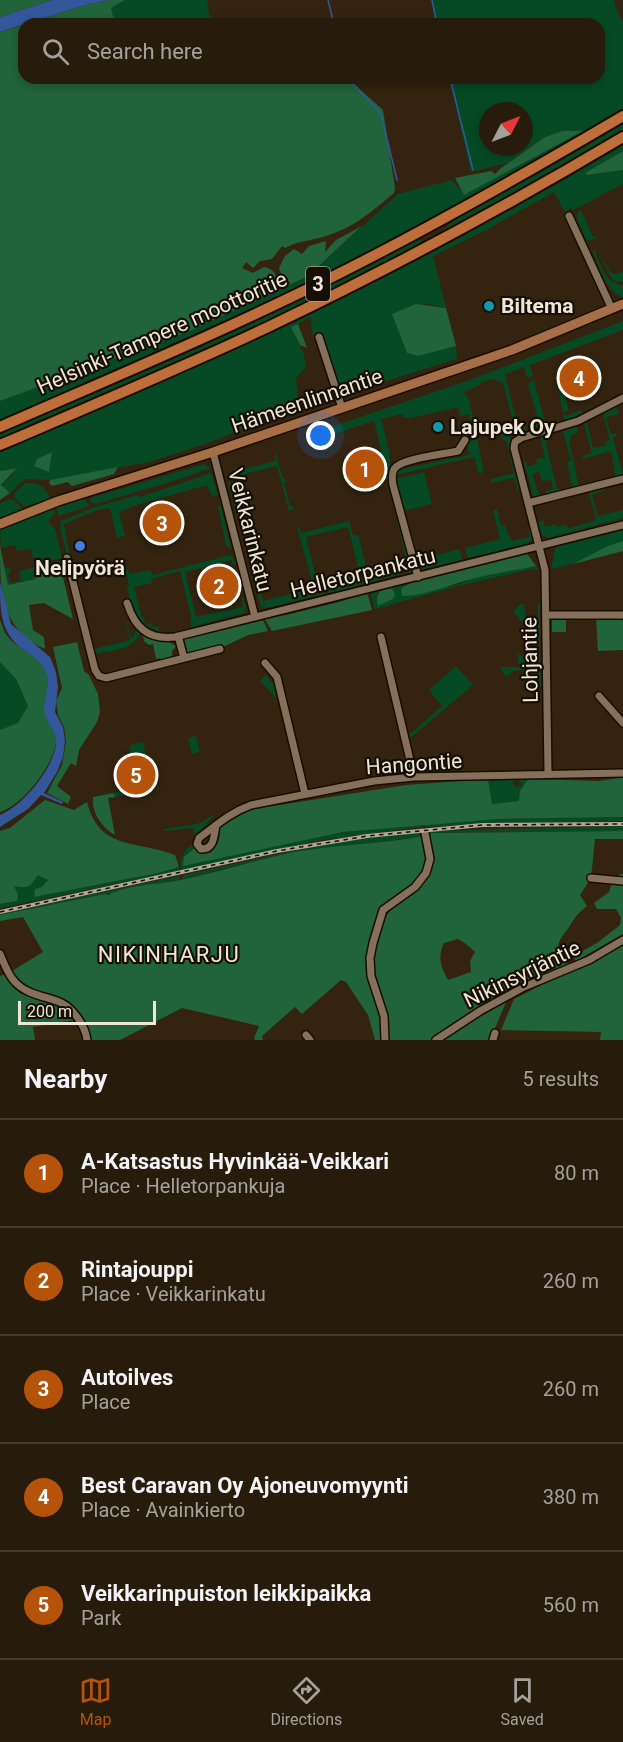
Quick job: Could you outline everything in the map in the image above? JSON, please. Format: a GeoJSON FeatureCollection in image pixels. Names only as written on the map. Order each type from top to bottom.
{"type":"FeatureCollection","features":[{"type":"Feature","properties":{"kind":"highway","name":"Helsinki-Tampere moottoritie"},"geometry":{"type":"LineString","coordinates":[[0,427],[154,360],[339,273],[511,182],[623,116]]}},
{"type":"Feature","properties":{"kind":"highway","name":"Helsinki-Tampere moottoritie"},"geometry":{"type":"LineString","coordinates":[[0,445],[171,371],[354,285],[503,207],[623,137]]}},
{"type":"Feature","properties":{"kind":"main road","name":"Hämeenlinnantie"},"geometry":{"type":"LineString","coordinates":[[0,524],[58,501],[213,452],[512,350],[617,307]]}},
{"type":"Feature","properties":{"kind":"street"},"geometry":{"type":"LineString","coordinates":[[571,215],[617,307]]}},
{"type":"Feature","properties":{"kind":"street"},"geometry":{"type":"LineString","coordinates":[[319,337],[342,408]]}},
{"type":"Feature","properties":{"kind":"street","name":"Lohjantie"},"geometry":{"type":"LineString","coordinates":[[548,773],[545,570],[514,448],[515,442],[521,438],[578,421],[623,398]]}},
{"type":"Feature","properties":{"kind":"street"},"geometry":{"type":"LineString","coordinates":[[418,577],[393,485],[393,473],[397,466],[413,460],[458,451],[465,440]]}},
{"type":"Feature","properties":{"kind":"street","name":"Veikkarinkatu"},"geometry":{"type":"LineString","coordinates":[[213,452],[255,617]]}},
{"type":"Feature","properties":{"kind":"street"},"geometry":{"type":"LineString","coordinates":[[528,503],[623,479]]}},
{"type":"Feature","properties":{"kind":"street","name":"Helletorpankatu"},"geometry":{"type":"LineString","coordinates":[[127,603],[135,622],[147,633],[163,638],[178,636],[623,525]]}},
{"type":"Feature","properties":{"kind":"street"},"geometry":{"type":"LineString","coordinates":[[66,558],[96,673],[106,678],[220,649]]}},
{"type":"Feature","properties":{"kind":"street"},"geometry":{"type":"LineString","coordinates":[[546,615],[623,615]]}},
{"type":"Feature","properties":{"kind":"street"},"geometry":{"type":"LineString","coordinates":[[178,636],[184,658]]}},
{"type":"Feature","properties":{"kind":"street"},"geometry":{"type":"LineString","coordinates":[[381,637],[414,777]]}},
{"type":"Feature","properties":{"kind":"street"},"geometry":{"type":"LineString","coordinates":[[265,663],[277,677],[305,794]]}},
{"type":"Feature","properties":{"kind":"street"},"geometry":{"type":"LineString","coordinates":[[598,696],[623,723]]}},
{"type":"Feature","properties":{"kind":"street","name":"Hangontie"},"geometry":{"type":"LineString","coordinates":[[216,825],[232,813],[248,806],[374,781],[414,777],[623,773]]}},
{"type":"Feature","properties":{"kind":"street"},"geometry":{"type":"LineString","coordinates":[[385,1040],[384,1016],[371,976],[372,951],[383,910],[415,887],[426,873],[430,853],[425,833]]}},
{"type":"Feature","properties":{"kind":"street"},"geometry":{"type":"LineString","coordinates":[[591,878],[623,882]]}},
{"type":"Feature","properties":{"kind":"street","name":"Nikinsyrjäntie"},"geometry":{"type":"LineString","coordinates":[[436,1040],[480,1011],[524,987],[589,960],[623,940]]}},
{"type":"Feature","properties":{"kind":"street"},"geometry":{"type":"LineString","coordinates":[[0,954],[16,983],[37,996],[60,1001],[81,1021],[87,1040]]}},
{"type":"Feature","properties":{"kind":"green space"},"geometry":{"type":"Polygon","coordinates":[[[0,0],[52,0],[0,17],[0,0]]]}},
{"type":"Feature","properties":{"kind":"green space"},"geometry":{"type":"Polygon","coordinates":[[[108,0],[125,0],[111,8],[114,18],[45,18],[108,0]]]}},
{"type":"Feature","properties":{"kind":"green space"},"geometry":{"type":"Polygon","coordinates":[[[125,0],[207,0],[211,18],[114,18],[111,8],[125,0]]]}},
{"type":"Feature","properties":{"kind":"green space"},"geometry":{"type":"Polygon","coordinates":[[[431,0],[615,0],[614,3],[623,22],[623,111],[390,242],[312,281],[0,421],[0,401],[188,332],[308,276],[398,194],[452,180],[464,194],[581,132],[545,137],[533,145],[533,102],[479,102],[479,156],[517,156],[507,163],[471,172],[450,84],[605,84],[605,18],[435,18],[431,0]]]}},
{"type":"Feature","properties":{"kind":"green space"},"geometry":{"type":"Polygon","coordinates":[[[18,27],[18,84],[354,84],[383,110],[394,193],[346,228],[285,248],[282,246],[272,259],[260,261],[253,268],[246,262],[242,268],[253,273],[264,267],[268,268],[276,275],[281,289],[188,332],[0,401],[0,32],[18,27]]]}},
{"type":"Feature","properties":{"kind":"green space"},"geometry":{"type":"Polygon","coordinates":[[[623,122],[623,133],[468,222],[439,234],[456,218],[623,122]]]}},
{"type":"Feature","properties":{"kind":"green space"},"geometry":{"type":"Polygon","coordinates":[[[563,131],[583,131],[464,195],[455,178],[491,171],[495,174],[518,156],[533,156],[533,145],[545,137],[563,131]]]}},
{"type":"Feature","properties":{"kind":"green space"},"geometry":{"type":"Polygon","coordinates":[[[623,145],[623,151],[585,173],[587,175],[623,170],[623,184],[565,212],[554,192],[488,229],[433,256],[446,308],[427,304],[393,315],[407,353],[418,356],[456,346],[456,359],[346,394],[339,386],[323,334],[313,335],[310,317],[292,328],[304,355],[306,367],[296,378],[299,407],[208,443],[150,462],[50,480],[25,479],[10,493],[1,486],[13,474],[15,468],[0,471],[0,451],[323,306],[451,241],[623,145]],[[52,452],[34,465],[49,471],[52,452]]]}},
{"type":"Feature","properties":{"kind":"green space"},"geometry":{"type":"Polygon","coordinates":[[[623,151],[623,170],[587,175],[585,173],[623,151]]]}},
{"type":"Feature","properties":{"kind":"green space"},"geometry":{"type":"Polygon","coordinates":[[[581,210],[593,237],[597,236],[589,241],[577,219],[577,213],[581,210]]]}},
{"type":"Feature","properties":{"kind":"green space"},"geometry":{"type":"Polygon","coordinates":[[[362,226],[308,276],[285,287],[279,268],[285,256],[294,249],[302,254],[309,246],[326,241],[325,252],[336,240],[362,226]]]}},
{"type":"Feature","properties":{"kind":"green space"},"geometry":{"type":"Polygon","coordinates":[[[416,240],[423,240],[410,252],[238,337],[0,441],[0,431],[416,240]]]}},
{"type":"Feature","properties":{"kind":"green space"},"geometry":{"type":"Polygon","coordinates":[[[596,246],[610,272],[615,274],[623,272],[623,282],[611,278],[596,246]]]}},
{"type":"Feature","properties":{"kind":"green space"},"geometry":{"type":"Polygon","coordinates":[[[594,248],[607,277],[623,285],[623,297],[612,290],[608,284],[593,252],[594,248]]]}},
{"type":"Feature","properties":{"kind":"green space"},"geometry":{"type":"Polygon","coordinates":[[[416,304],[446,308],[456,346],[418,356],[407,353],[392,314],[416,304]]]}},
{"type":"Feature","properties":{"kind":"green space"},"geometry":{"type":"Polygon","coordinates":[[[623,321],[623,330],[530,365],[533,376],[527,378],[524,367],[505,374],[518,428],[526,427],[526,432],[514,435],[512,430],[515,428],[503,383],[493,379],[481,382],[480,385],[464,392],[469,400],[484,472],[479,474],[474,457],[396,475],[397,470],[469,455],[466,442],[475,439],[469,414],[460,416],[458,407],[411,418],[404,418],[402,414],[381,419],[390,457],[390,480],[386,480],[387,474],[374,421],[325,437],[322,430],[467,381],[623,321]]]}},
{"type":"Feature","properties":{"kind":"green space"},"geometry":{"type":"Polygon","coordinates":[[[298,324],[307,348],[300,345],[291,327],[298,324]]]}},
{"type":"Feature","properties":{"kind":"green space"},"geometry":{"type":"Polygon","coordinates":[[[534,380],[545,422],[549,421],[552,426],[532,431],[531,425],[539,423],[528,384],[534,380]]]}},
{"type":"Feature","properties":{"kind":"green space"},"geometry":{"type":"Polygon","coordinates":[[[563,387],[569,411],[564,412],[565,416],[581,410],[583,416],[565,423],[558,388],[563,387]]]}},
{"type":"Feature","properties":{"kind":"green space"},"geometry":{"type":"Polygon","coordinates":[[[616,407],[619,414],[606,418],[611,434],[616,433],[613,438],[623,474],[616,478],[611,451],[583,459],[583,456],[592,453],[584,424],[587,422],[593,448],[606,445],[605,442],[610,440],[603,413],[616,407]]]}},
{"type":"Feature","properties":{"kind":"green space"},"geometry":{"type":"Polygon","coordinates":[[[577,426],[578,433],[571,435],[569,440],[579,487],[573,489],[567,463],[571,460],[563,431],[577,426]]]}},
{"type":"Feature","properties":{"kind":"green space"},"geometry":{"type":"Polygon","coordinates":[[[507,431],[523,493],[518,490],[514,478],[491,483],[491,479],[514,473],[507,442],[501,438],[501,432],[507,431]]]}},
{"type":"Feature","properties":{"kind":"green space"},"geometry":{"type":"Polygon","coordinates":[[[544,435],[557,489],[566,490],[545,495],[546,491],[553,489],[551,480],[542,481],[539,472],[532,474],[540,497],[534,498],[524,462],[526,461],[528,466],[537,464],[536,459],[545,458],[540,436],[544,435]]]}},
{"type":"Feature","properties":{"kind":"green space"},"geometry":{"type":"Polygon","coordinates":[[[275,451],[283,478],[287,481],[284,483],[290,506],[294,509],[289,511],[277,466],[233,477],[227,476],[236,467],[243,469],[275,461],[275,451]]]}},
{"type":"Feature","properties":{"kind":"green space"},"geometry":{"type":"Polygon","coordinates":[[[52,452],[49,472],[34,466],[37,459],[52,452]]]}},
{"type":"Feature","properties":{"kind":"green space"},"geometry":{"type":"Polygon","coordinates":[[[204,464],[211,468],[96,504],[92,503],[90,498],[204,464]]]}},
{"type":"Feature","properties":{"kind":"green space"},"geometry":{"type":"Polygon","coordinates":[[[118,467],[114,474],[72,486],[68,482],[52,486],[49,483],[50,480],[118,467]]]}},
{"type":"Feature","properties":{"kind":"green space"},"geometry":{"type":"Polygon","coordinates":[[[17,468],[1,485],[10,493],[0,500],[0,471],[17,468]]]}},
{"type":"Feature","properties":{"kind":"green space"},"geometry":{"type":"Polygon","coordinates":[[[208,472],[211,473],[218,495],[212,496],[207,485],[119,512],[125,536],[117,538],[110,508],[97,510],[64,524],[94,649],[130,640],[124,617],[131,638],[134,637],[134,633],[139,631],[141,633],[127,646],[95,654],[102,674],[100,674],[73,581],[60,527],[61,521],[92,508],[138,495],[140,497],[208,474],[208,472]]]}},
{"type":"Feature","properties":{"kind":"green space"},"geometry":{"type":"Polygon","coordinates":[[[424,472],[432,504],[403,511],[395,479],[424,472]]]}},
{"type":"Feature","properties":{"kind":"green space"},"geometry":{"type":"Polygon","coordinates":[[[228,482],[233,484],[242,519],[239,523],[228,482]]]}},
{"type":"Feature","properties":{"kind":"green space"},"geometry":{"type":"Polygon","coordinates":[[[25,483],[41,486],[51,500],[24,506],[14,494],[25,483]]]}},
{"type":"Feature","properties":{"kind":"green space"},"geometry":{"type":"Polygon","coordinates":[[[606,486],[606,490],[592,495],[598,516],[623,510],[623,518],[548,538],[542,535],[538,522],[543,520],[545,527],[556,524],[557,527],[565,525],[569,528],[594,521],[596,517],[588,491],[606,486]]]}},
{"type":"Feature","properties":{"kind":"green space"},"geometry":{"type":"Polygon","coordinates":[[[9,499],[14,500],[22,509],[0,521],[0,504],[9,499]]]}},
{"type":"Feature","properties":{"kind":"green space"},"geometry":{"type":"Polygon","coordinates":[[[85,499],[89,506],[59,516],[56,506],[85,499]]]}},
{"type":"Feature","properties":{"kind":"green space"},"geometry":{"type":"Polygon","coordinates":[[[218,506],[221,506],[231,549],[226,546],[218,506]]]}},
{"type":"Feature","properties":{"kind":"green space"},"geometry":{"type":"Polygon","coordinates":[[[53,507],[55,513],[48,522],[55,529],[62,558],[35,564],[31,549],[17,551],[15,545],[1,548],[0,528],[53,507]]]}},
{"type":"Feature","properties":{"kind":"green space"},"geometry":{"type":"Polygon","coordinates":[[[497,509],[501,526],[505,525],[513,541],[529,537],[529,529],[533,529],[535,538],[526,544],[468,558],[465,548],[500,539],[493,510],[497,509]]]}},
{"type":"Feature","properties":{"kind":"green space"},"geometry":{"type":"Polygon","coordinates":[[[397,520],[400,520],[414,571],[409,573],[406,571],[403,560],[406,558],[397,520]]]}},
{"type":"Feature","properties":{"kind":"green space"},"geometry":{"type":"Polygon","coordinates":[[[349,521],[353,535],[358,535],[369,579],[401,571],[401,574],[329,593],[328,587],[343,583],[341,574],[359,571],[348,527],[306,537],[319,589],[322,589],[324,594],[266,608],[261,607],[252,571],[263,601],[314,588],[297,527],[299,526],[301,533],[349,521]]]}},
{"type":"Feature","properties":{"kind":"green space"},"geometry":{"type":"Polygon","coordinates":[[[623,527],[623,551],[551,569],[556,545],[623,527]]]}},
{"type":"Feature","properties":{"kind":"green space"},"geometry":{"type":"Polygon","coordinates":[[[623,541],[623,551],[573,564],[608,546],[623,541]]]}},
{"type":"Feature","properties":{"kind":"green space"},"geometry":{"type":"Polygon","coordinates":[[[0,545],[8,585],[36,579],[35,575],[61,569],[73,619],[44,603],[29,605],[33,630],[44,637],[45,649],[30,641],[11,619],[2,592],[0,545]]]}},
{"type":"Feature","properties":{"kind":"green space"},"geometry":{"type":"Polygon","coordinates":[[[459,549],[462,560],[419,570],[416,561],[459,549]]]}},
{"type":"Feature","properties":{"kind":"green space"},"geometry":{"type":"Polygon","coordinates":[[[526,552],[536,566],[476,578],[421,594],[402,596],[401,589],[411,582],[526,552]]]}},
{"type":"Feature","properties":{"kind":"green space"},"geometry":{"type":"Polygon","coordinates":[[[233,556],[236,566],[233,565],[232,560],[185,572],[196,617],[243,607],[241,598],[243,597],[246,609],[243,613],[192,627],[180,571],[151,579],[152,583],[134,587],[145,624],[152,623],[153,627],[158,626],[160,632],[142,623],[132,610],[124,565],[130,574],[150,570],[153,575],[233,556]]]}},
{"type":"Feature","properties":{"kind":"green space"},"geometry":{"type":"Polygon","coordinates":[[[61,561],[61,569],[36,575],[36,579],[8,585],[5,568],[9,567],[11,571],[8,575],[10,583],[21,581],[19,571],[61,561]]]}},
{"type":"Feature","properties":{"kind":"green space"},"geometry":{"type":"Polygon","coordinates":[[[536,566],[539,570],[532,569],[462,585],[375,609],[370,592],[384,588],[378,593],[378,606],[393,599],[391,586],[411,582],[405,585],[421,593],[460,584],[472,578],[536,566]]]}},
{"type":"Feature","properties":{"kind":"green space"},"geometry":{"type":"Polygon","coordinates":[[[391,586],[395,594],[393,599],[378,606],[379,593],[391,586]]]}},
{"type":"Feature","properties":{"kind":"green space"},"geometry":{"type":"Polygon","coordinates":[[[367,592],[372,610],[272,631],[264,618],[343,601],[367,592]]]}},
{"type":"Feature","properties":{"kind":"green space"},"geometry":{"type":"Polygon","coordinates":[[[540,602],[540,646],[538,646],[526,630],[537,629],[538,603],[540,602]]]}},
{"type":"Feature","properties":{"kind":"green space"},"geometry":{"type":"Polygon","coordinates":[[[524,604],[526,623],[529,623],[529,626],[525,626],[513,611],[524,604]]]}},
{"type":"Feature","properties":{"kind":"green space"},"geometry":{"type":"Polygon","coordinates":[[[618,616],[623,621],[623,650],[598,651],[596,617],[618,616]]]}},
{"type":"Feature","properties":{"kind":"green space"},"geometry":{"type":"Polygon","coordinates":[[[554,617],[566,617],[566,632],[552,632],[554,617]]]}},
{"type":"Feature","properties":{"kind":"green space"},"geometry":{"type":"Polygon","coordinates":[[[262,618],[268,631],[248,635],[223,647],[188,655],[184,638],[262,618]]]}},
{"type":"Feature","properties":{"kind":"green space"},"geometry":{"type":"Polygon","coordinates":[[[0,620],[9,638],[38,659],[46,670],[48,685],[45,712],[55,734],[56,742],[54,752],[36,783],[18,801],[0,812],[0,730],[18,723],[28,706],[16,679],[0,662],[0,620]]]}},
{"type":"Feature","properties":{"kind":"green space"},"geometry":{"type":"Polygon","coordinates":[[[143,636],[176,646],[172,651],[172,660],[161,663],[160,658],[156,659],[153,644],[149,645],[144,641],[143,636]]]}},
{"type":"Feature","properties":{"kind":"green space"},"geometry":{"type":"Polygon","coordinates":[[[77,642],[84,671],[89,675],[98,694],[100,712],[97,722],[79,750],[76,766],[71,763],[57,786],[71,797],[68,804],[47,793],[62,765],[66,742],[56,701],[62,688],[53,647],[77,642]]]}},
{"type":"Feature","properties":{"kind":"green space"},"geometry":{"type":"Polygon","coordinates":[[[510,644],[526,662],[535,654],[533,652],[536,648],[540,648],[540,664],[519,664],[517,653],[510,644]]]}},
{"type":"Feature","properties":{"kind":"green space"},"geometry":{"type":"Polygon","coordinates":[[[0,662],[16,679],[28,706],[18,723],[2,730],[0,730],[0,662]]]}},
{"type":"Feature","properties":{"kind":"green space"},"geometry":{"type":"Polygon","coordinates":[[[456,666],[473,685],[408,740],[407,735],[442,706],[429,690],[456,666]]]}},
{"type":"Feature","properties":{"kind":"green space"},"geometry":{"type":"Polygon","coordinates":[[[500,667],[540,667],[541,687],[522,670],[514,671],[506,677],[500,667]]]}},
{"type":"Feature","properties":{"kind":"green space"},"geometry":{"type":"Polygon","coordinates":[[[266,675],[272,683],[275,681],[281,703],[260,681],[266,675]]]}},
{"type":"Feature","properties":{"kind":"green space"},"geometry":{"type":"Polygon","coordinates":[[[196,736],[200,752],[192,754],[188,738],[196,736]]]}},
{"type":"Feature","properties":{"kind":"green space"},"geometry":{"type":"Polygon","coordinates":[[[143,742],[153,786],[145,785],[143,782],[139,785],[125,786],[119,770],[125,764],[134,767],[129,757],[131,745],[143,742]]]}},
{"type":"Feature","properties":{"kind":"green space"},"geometry":{"type":"Polygon","coordinates":[[[623,777],[623,817],[499,819],[343,832],[183,866],[184,857],[195,848],[198,852],[210,853],[218,841],[219,826],[242,811],[406,785],[488,779],[492,804],[519,801],[520,791],[528,779],[600,781],[623,777]]]}},
{"type":"Feature","properties":{"kind":"green space"},"geometry":{"type":"Polygon","coordinates":[[[488,779],[514,779],[513,784],[516,787],[522,786],[517,779],[528,779],[520,791],[520,801],[492,804],[488,779]]]}},
{"type":"Feature","properties":{"kind":"green space"},"geometry":{"type":"Polygon","coordinates":[[[137,788],[154,789],[115,797],[113,793],[137,788]]]}},
{"type":"Feature","properties":{"kind":"green space"},"geometry":{"type":"Polygon","coordinates":[[[113,793],[115,797],[108,798],[115,835],[98,819],[93,803],[93,797],[113,793]]]}},
{"type":"Feature","properties":{"kind":"green space"},"geometry":{"type":"Polygon","coordinates":[[[45,800],[74,810],[87,802],[100,829],[121,841],[175,855],[179,867],[34,897],[35,889],[42,887],[48,880],[38,875],[29,886],[14,886],[18,895],[17,901],[0,904],[0,831],[10,828],[45,800]]]}},
{"type":"Feature","properties":{"kind":"green space"},"geometry":{"type":"Polygon","coordinates":[[[216,814],[195,836],[193,828],[165,831],[164,829],[199,823],[216,814]]]}},
{"type":"Feature","properties":{"kind":"green space"},"geometry":{"type":"Polygon","coordinates":[[[623,817],[623,821],[598,822],[426,827],[425,824],[499,819],[623,817]]]}},
{"type":"Feature","properties":{"kind":"green space"},"geometry":{"type":"Polygon","coordinates":[[[422,824],[422,827],[322,840],[181,871],[183,855],[187,849],[193,843],[203,852],[219,826],[219,838],[214,849],[206,854],[200,853],[195,848],[183,865],[343,832],[422,824]]]}},
{"type":"Feature","properties":{"kind":"green space"},"geometry":{"type":"Polygon","coordinates":[[[623,826],[623,831],[432,833],[429,839],[427,831],[623,826]]]}},
{"type":"Feature","properties":{"kind":"green space"},"geometry":{"type":"Polygon","coordinates":[[[623,831],[623,839],[595,839],[591,878],[580,895],[587,906],[576,916],[558,947],[560,959],[570,964],[502,997],[489,989],[488,992],[497,1000],[467,1014],[448,1026],[433,1040],[387,1040],[373,975],[373,954],[384,918],[392,909],[393,904],[426,877],[431,833],[623,831]],[[458,939],[444,943],[441,962],[448,980],[471,972],[470,961],[475,952],[458,939]]]}},
{"type":"Feature","properties":{"kind":"green space"},"geometry":{"type":"Polygon","coordinates":[[[423,832],[424,836],[267,858],[183,879],[183,875],[328,843],[423,832]]]}},
{"type":"Feature","properties":{"kind":"green space"},"geometry":{"type":"Polygon","coordinates":[[[424,836],[428,858],[422,875],[386,904],[369,954],[383,1025],[383,1040],[375,1040],[368,1015],[346,982],[341,980],[302,1014],[295,1007],[262,1036],[263,1040],[254,1038],[259,1026],[182,1008],[120,1040],[92,1040],[80,1019],[33,1027],[35,1040],[0,1040],[0,976],[43,952],[23,917],[0,921],[0,915],[108,895],[134,887],[180,880],[298,852],[424,836]]]}},
{"type":"Feature","properties":{"kind":"green space"},"geometry":{"type":"Polygon","coordinates":[[[179,867],[179,871],[0,908],[0,904],[17,901],[14,886],[38,874],[48,880],[42,887],[70,890],[179,867]]]}},
{"type":"Feature","properties":{"kind":"green space"},"geometry":{"type":"Polygon","coordinates":[[[620,874],[623,874],[623,934],[576,961],[573,956],[597,943],[620,925],[621,918],[616,909],[597,909],[594,903],[609,892],[612,883],[620,874]]]}},
{"type":"Feature","properties":{"kind":"green space"},"geometry":{"type":"Polygon","coordinates":[[[180,876],[180,880],[0,915],[0,913],[180,876]]]}},
{"type":"Feature","properties":{"kind":"green space"},"geometry":{"type":"Polygon","coordinates":[[[623,942],[623,1040],[600,1040],[601,1032],[501,1030],[514,999],[623,942]]]}},
{"type":"Feature","properties":{"kind":"green space"},"geometry":{"type":"Polygon","coordinates":[[[507,1000],[490,1040],[439,1040],[471,1019],[507,1000]]]}},
{"type":"Feature","properties":{"kind":"water"},"geometry":{"type":"Polygon","coordinates":[[[52,0],[108,0],[44,18],[18,18],[18,26],[0,32],[0,17],[52,0]]]}},
{"type":"Feature","properties":{"kind":"water"},"geometry":{"type":"Polygon","coordinates":[[[0,582],[11,624],[50,657],[56,672],[58,687],[55,712],[63,727],[65,741],[63,757],[57,772],[44,793],[63,802],[62,804],[41,795],[28,809],[0,827],[0,815],[19,803],[45,772],[55,750],[56,740],[44,709],[47,675],[40,663],[14,641],[5,627],[1,611],[0,582]]]}},
{"type":"Feature","properties":{"kind":"waterway"},"geometry":{"type":"LineString","coordinates":[[328,0],[332,18]]}},
{"type":"Feature","properties":{"kind":"waterway"},"geometry":{"type":"LineString","coordinates":[[432,0],[436,18]]}},
{"type":"Feature","properties":{"kind":"waterway"},"geometry":{"type":"LineString","coordinates":[[354,84],[381,114],[397,180]]}},
{"type":"Feature","properties":{"kind":"waterway"},"geometry":{"type":"LineString","coordinates":[[452,84],[473,170]]}},
{"type":"Feature","properties":{"kind":"railway"},"geometry":{"type":"LineString","coordinates":[[0,912],[277,851],[367,836],[482,825],[623,824]]}},
{"type":"Feature","properties":{"kind":"place","name":"Biltema"},"geometry":{"type":"Point","coordinates":[489,306]}},
{"type":"Feature","properties":{"kind":"place","name":"Best Caravan Oy Ajoneuvomyynti"},"geometry":{"type":"Point","coordinates":[579,378]}},
{"type":"Feature","properties":{"kind":"place","name":"Lajupek Oy"},"geometry":{"type":"Point","coordinates":[438,427]}},
{"type":"Feature","properties":{"kind":"place","name":"A-Katsastus Hyvinkää-Veikkari"},"geometry":{"type":"Point","coordinates":[365,469]}},
{"type":"Feature","properties":{"kind":"place","name":"Autoilves"},"geometry":{"type":"Point","coordinates":[162,523]}},
{"type":"Feature","properties":{"kind":"place","name":"Nelipyörä"},"geometry":{"type":"Point","coordinates":[80,546]}},
{"type":"Feature","properties":{"kind":"place","name":"Rintajouppi"},"geometry":{"type":"Point","coordinates":[219,586]}},
{"type":"Feature","properties":{"kind":"place","name":"Veikkarinpuiston leikkipaikka"},"geometry":{"type":"Point","coordinates":[136,775]}},
{"type":"Feature","properties":{"kind":"district","name":"NIKINHARJU"},"geometry":{"type":"Point","coordinates":[169,954]}}]}
